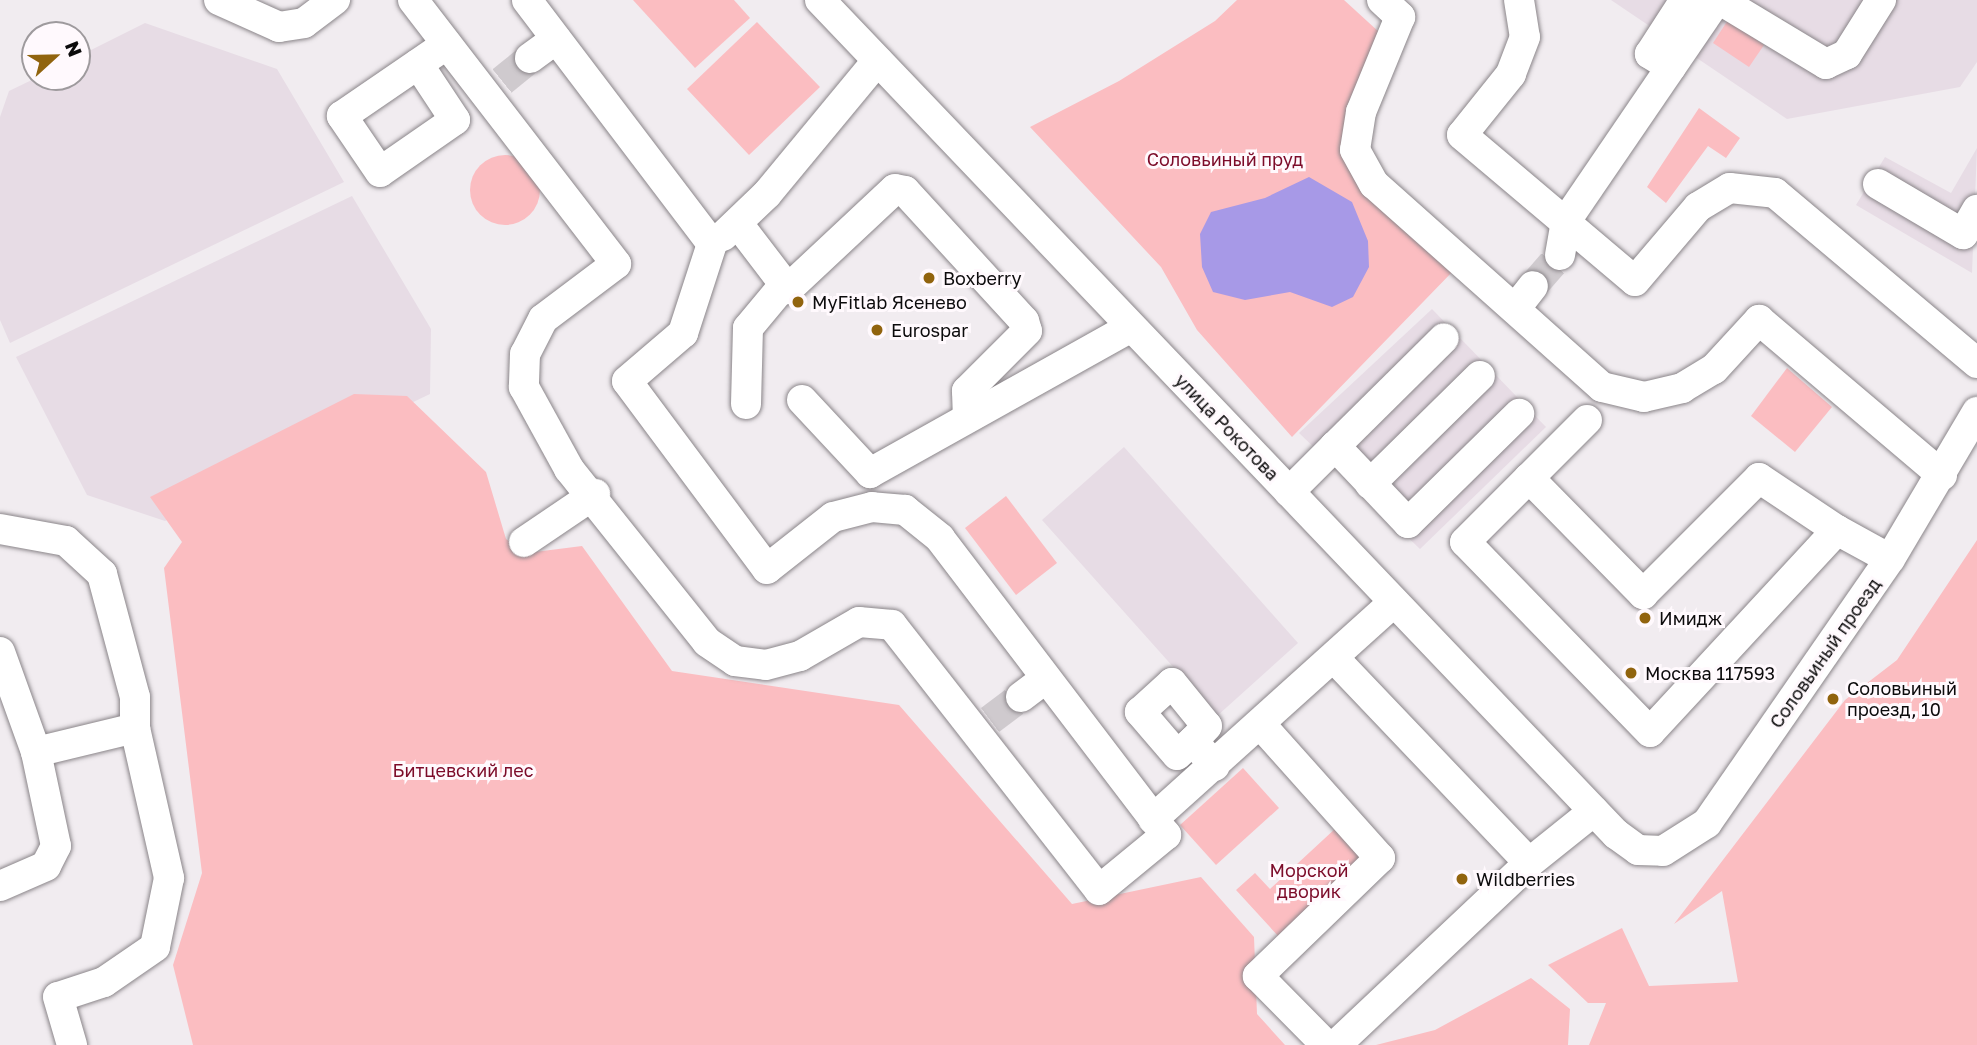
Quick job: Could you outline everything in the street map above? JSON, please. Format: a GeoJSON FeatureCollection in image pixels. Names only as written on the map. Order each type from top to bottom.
{"type":"FeatureCollection","features":[{"type":"Feature","properties":{"kind":"street"},"geometry":{"type":"LineString","coordinates":[[219,0],[279,27],[304,23],[335,0]]}},
{"type":"Feature","properties":{"kind":"street"},"geometry":{"type":"LineString","coordinates":[[413,0],[447,44],[489,87],[616,264],[543,319],[525,354],[524,387],[569,469],[595,494],[707,642],[735,661],[766,665],[800,656],[859,622],[892,625],[983,726],[1099,890],[1166,835],[940,538],[905,510],[872,507],[833,517],[767,569],[627,381],[683,333],[712,244],[739,225],[877,61]]}},
{"type":"Feature","properties":{"kind":"street"},"geometry":{"type":"LineString","coordinates":[[527,0],[712,244]]}},
{"type":"Feature","properties":{"kind":"street","name":"улица Рокотова"},"geometry":{"type":"LineString","coordinates":[[820,0],[1594,811],[1638,850]]}},
{"type":"Feature","properties":{"kind":"street"},"geometry":{"type":"LineString","coordinates":[[1382,0],[1400,17],[1361,112],[1355,150],[1374,184],[1524,298],[1602,387],[1644,397],[1682,388],[1714,369],[1759,320],[1941,475]]}},
{"type":"Feature","properties":{"kind":"street"},"geometry":{"type":"LineString","coordinates":[[1519,0],[1525,37],[1511,74],[1462,135],[1635,281],[1698,208],[1730,188],[1775,192],[1977,363]]}},
{"type":"Feature","properties":{"kind":"street"},"geometry":{"type":"LineString","coordinates":[[1671,67],[1650,54],[1685,0]]}},
{"type":"Feature","properties":{"kind":"street"},"geometry":{"type":"LineString","coordinates":[[1560,256],[1566,221],[1718,0],[1826,64],[1847,54],[1881,0]]}},
{"type":"Feature","properties":{"kind":"street"},"geometry":{"type":"LineString","coordinates":[[530,58],[556,39]]}},
{"type":"Feature","properties":{"kind":"street"},"geometry":{"type":"LineString","coordinates":[[418,64],[455,120],[380,172],[342,116],[447,44]]}},
{"type":"Feature","properties":{"kind":"street"},"geometry":{"type":"LineString","coordinates":[[449,111],[489,87]]}},
{"type":"Feature","properties":{"kind":"street"},"geometry":{"type":"LineString","coordinates":[[1878,184],[1963,234],[1976,214]]}},
{"type":"Feature","properties":{"kind":"street"},"geometry":{"type":"LineString","coordinates":[[739,225],[783,286],[788,289],[895,189],[905,191],[1024,321],[1027,331],[967,391],[968,414]]}},
{"type":"Feature","properties":{"kind":"street"},"geometry":{"type":"LineString","coordinates":[[746,404],[748,328],[783,286]]}},
{"type":"Feature","properties":{"kind":"street"},"geometry":{"type":"LineString","coordinates":[[802,400],[870,473],[968,414],[1131,327]]}},
{"type":"Feature","properties":{"kind":"street"},"geometry":{"type":"LineString","coordinates":[[1289,492],[1444,338]]}},
{"type":"Feature","properties":{"kind":"street"},"geometry":{"type":"LineString","coordinates":[[1370,484],[1480,376]]}},
{"type":"Feature","properties":{"kind":"street","name":"Соловьиный проезд"},"geometry":{"type":"LineString","coordinates":[[1638,850],[1663,851],[1707,823],[1890,559],[1977,412]]}},
{"type":"Feature","properties":{"kind":"street"},"geometry":{"type":"LineString","coordinates":[[1335,446],[1408,523],[1519,414]]}},
{"type":"Feature","properties":{"kind":"street"},"geometry":{"type":"LineString","coordinates":[[1587,420],[1465,542],[1650,732],[1837,530]]}},
{"type":"Feature","properties":{"kind":"street"},"geometry":{"type":"LineString","coordinates":[[1529,478],[1643,594],[1759,478],[1837,530],[1890,559]]}},
{"type":"Feature","properties":{"kind":"street"},"geometry":{"type":"LineString","coordinates":[[524,542],[595,494]]}},
{"type":"Feature","properties":{"kind":"street"},"geometry":{"type":"LineString","coordinates":[[0,529],[66,541],[102,574],[135,696],[135,728],[169,878],[164,922],[155,947],[104,982],[58,998],[72,1045]]}},
{"type":"Feature","properties":{"kind":"street"},"geometry":{"type":"LineString","coordinates":[[1153,820],[1262,726],[1394,602]]}},
{"type":"Feature","properties":{"kind":"street"},"geometry":{"type":"LineString","coordinates":[[0,652],[36,752],[56,846],[46,866],[0,886]]}},
{"type":"Feature","properties":{"kind":"street"},"geometry":{"type":"LineString","coordinates":[[1334,658],[1529,863]]}},
{"type":"Feature","properties":{"kind":"street"},"geometry":{"type":"LineString","coordinates":[[1021,697],[1046,678]]}},
{"type":"Feature","properties":{"kind":"street"},"geometry":{"type":"LineString","coordinates":[[1262,726],[1380,859],[1258,976],[1326,1045]]}},
{"type":"Feature","properties":{"kind":"street"},"geometry":{"type":"LineString","coordinates":[[36,752],[135,728]]}},
{"type":"Feature","properties":{"kind":"street"},"geometry":{"type":"LineString","coordinates":[[1193,741],[1215,766]]}},
{"type":"Feature","properties":{"kind":"street"},"geometry":{"type":"LineString","coordinates":[[1336,1045],[1529,863],[1594,811]]}},
{"type":"Feature","properties":{"kind":"shaded area"},"geometry":{"type":"Polygon","coordinates":[[[1611,0],[1977,0],[1977,62],[1960,87],[1787,119],[1611,0]]]}},
{"type":"Feature","properties":{"kind":"shaded area"},"geometry":{"type":"Polygon","coordinates":[[[145,23],[277,69],[344,182],[10,343],[0,320],[0,117],[9,91],[21,85],[21,91],[91,91],[91,50],[145,23]]]}},
{"type":"Feature","properties":{"kind":"shaded area"},"geometry":{"type":"Polygon","coordinates":[[[1977,148],[1972,273],[1856,205],[1885,157],[1951,193],[1977,148]]]}},
{"type":"Feature","properties":{"kind":"shaded area"},"geometry":{"type":"Polygon","coordinates":[[[1309,177],[1352,202],[1368,241],[1369,267],[1353,297],[1332,307],[1290,292],[1245,300],[1213,292],[1202,267],[1200,234],[1211,212],[1265,198],[1309,177]]]}},
{"type":"Feature","properties":{"kind":"shaded area"},"geometry":{"type":"Polygon","coordinates":[[[352,196],[431,329],[430,394],[165,521],[87,495],[16,357],[352,196]]]}},
{"type":"Feature","properties":{"kind":"shaded area"},"geometry":{"type":"Polygon","coordinates":[[[1432,309],[1546,427],[1420,549],[1299,433],[1432,309]]]}},
{"type":"Feature","properties":{"kind":"shaded area"},"geometry":{"type":"Polygon","coordinates":[[[1124,447],[1298,643],[1217,716],[1042,520],[1124,447]]]}},
{"type":"Feature","properties":{"kind":"green space"},"geometry":{"type":"Polygon","coordinates":[[[633,0],[734,0],[750,18],[695,68],[633,0]]]}},
{"type":"Feature","properties":{"kind":"green space","name":"Соловьиный пруд"},"geometry":{"type":"Polygon","coordinates":[[[1237,0],[1344,0],[1379,32],[1347,107],[1346,160],[1457,267],[1292,437],[1197,330],[1161,267],[1030,127],[1119,81],[1215,21],[1237,0]]]}},
{"type":"Feature","properties":{"kind":"green space"},"geometry":{"type":"Polygon","coordinates":[[[1728,20],[1764,45],[1749,67],[1713,43],[1728,20]]]}},
{"type":"Feature","properties":{"kind":"green space"},"geometry":{"type":"Polygon","coordinates":[[[757,22],[820,87],[749,155],[687,89],[757,22]]]}},
{"type":"Feature","properties":{"kind":"green space"},"geometry":{"type":"Polygon","coordinates":[[[1699,108],[1740,138],[1726,158],[1708,146],[1666,203],[1647,187],[1699,108]]]}},
{"type":"Feature","properties":{"kind":"green space"},"geometry":{"type":"Polygon","coordinates":[[[498,155],[512,155],[525,161],[534,170],[540,190],[538,203],[530,215],[512,225],[498,225],[485,219],[476,210],[470,197],[470,183],[476,170],[485,161],[498,155]]]}},
{"type":"Feature","properties":{"kind":"green space"},"geometry":{"type":"Polygon","coordinates":[[[1787,368],[1832,407],[1795,452],[1751,416],[1787,368]]]}},
{"type":"Feature","properties":{"kind":"green space","name":"Битцевский лес"},"geometry":{"type":"Polygon","coordinates":[[[354,394],[407,396],[486,472],[506,539],[527,553],[582,546],[672,671],[899,705],[1072,904],[1201,877],[1254,937],[1257,1014],[1285,1045],[193,1045],[173,965],[202,873],[164,568],[182,542],[150,497],[354,394]]]}},
{"type":"Feature","properties":{"kind":"green space"},"geometry":{"type":"Polygon","coordinates":[[[1006,496],[1057,563],[1016,595],[965,528],[1006,496]]]}},
{"type":"Feature","properties":{"kind":"green space"},"geometry":{"type":"Polygon","coordinates":[[[1977,540],[1977,1045],[1589,1045],[1606,1003],[1588,1003],[1548,965],[1622,928],[1649,986],[1738,982],[1722,891],[1674,924],[1845,700],[1897,660],[1977,540]]]}},
{"type":"Feature","properties":{"kind":"green space"},"geometry":{"type":"Polygon","coordinates":[[[1243,768],[1279,808],[1216,865],[1180,825],[1243,768]]]}},
{"type":"Feature","properties":{"kind":"green space","name":"Морской дворик"},"geometry":{"type":"Polygon","coordinates":[[[1337,827],[1366,858],[1279,937],[1236,890],[1255,873],[1270,889],[1337,827]]]}},
{"type":"Feature","properties":{"kind":"green space"},"geometry":{"type":"Polygon","coordinates":[[[1531,978],[1570,1009],[1568,1045],[1376,1045],[1435,1030],[1531,978]]]}},
{"type":"Feature","properties":{"kind":"tunnel"},"geometry":{"type":"LineString","coordinates":[[502,81],[530,58]]}},
{"type":"Feature","properties":{"kind":"tunnel"},"geometry":{"type":"LineString","coordinates":[[1533,286],[1560,255]]}},
{"type":"Feature","properties":{"kind":"tunnel"},"geometry":{"type":"LineString","coordinates":[[990,720],[1021,697]]}},
{"type":"Feature","properties":{"kind":"place","name":"Boxberry"},"geometry":{"type":"Point","coordinates":[929,278]}},
{"type":"Feature","properties":{"kind":"place","name":"MyFitlab Ясенево"},"geometry":{"type":"Point","coordinates":[798,302]}},
{"type":"Feature","properties":{"kind":"place","name":"Eurospar"},"geometry":{"type":"Point","coordinates":[877,330]}},
{"type":"Feature","properties":{"kind":"place","name":"Имидж"},"geometry":{"type":"Point","coordinates":[1645,618]}},
{"type":"Feature","properties":{"kind":"place","name":"Москва 117593"},"geometry":{"type":"Point","coordinates":[1631,673]}},
{"type":"Feature","properties":{"kind":"place","name":"Соловьиный проезд, 10"},"geometry":{"type":"Point","coordinates":[1833,699]}},
{"type":"Feature","properties":{"kind":"place","name":"Wildberries"},"geometry":{"type":"Point","coordinates":[1462,879]}}]}
